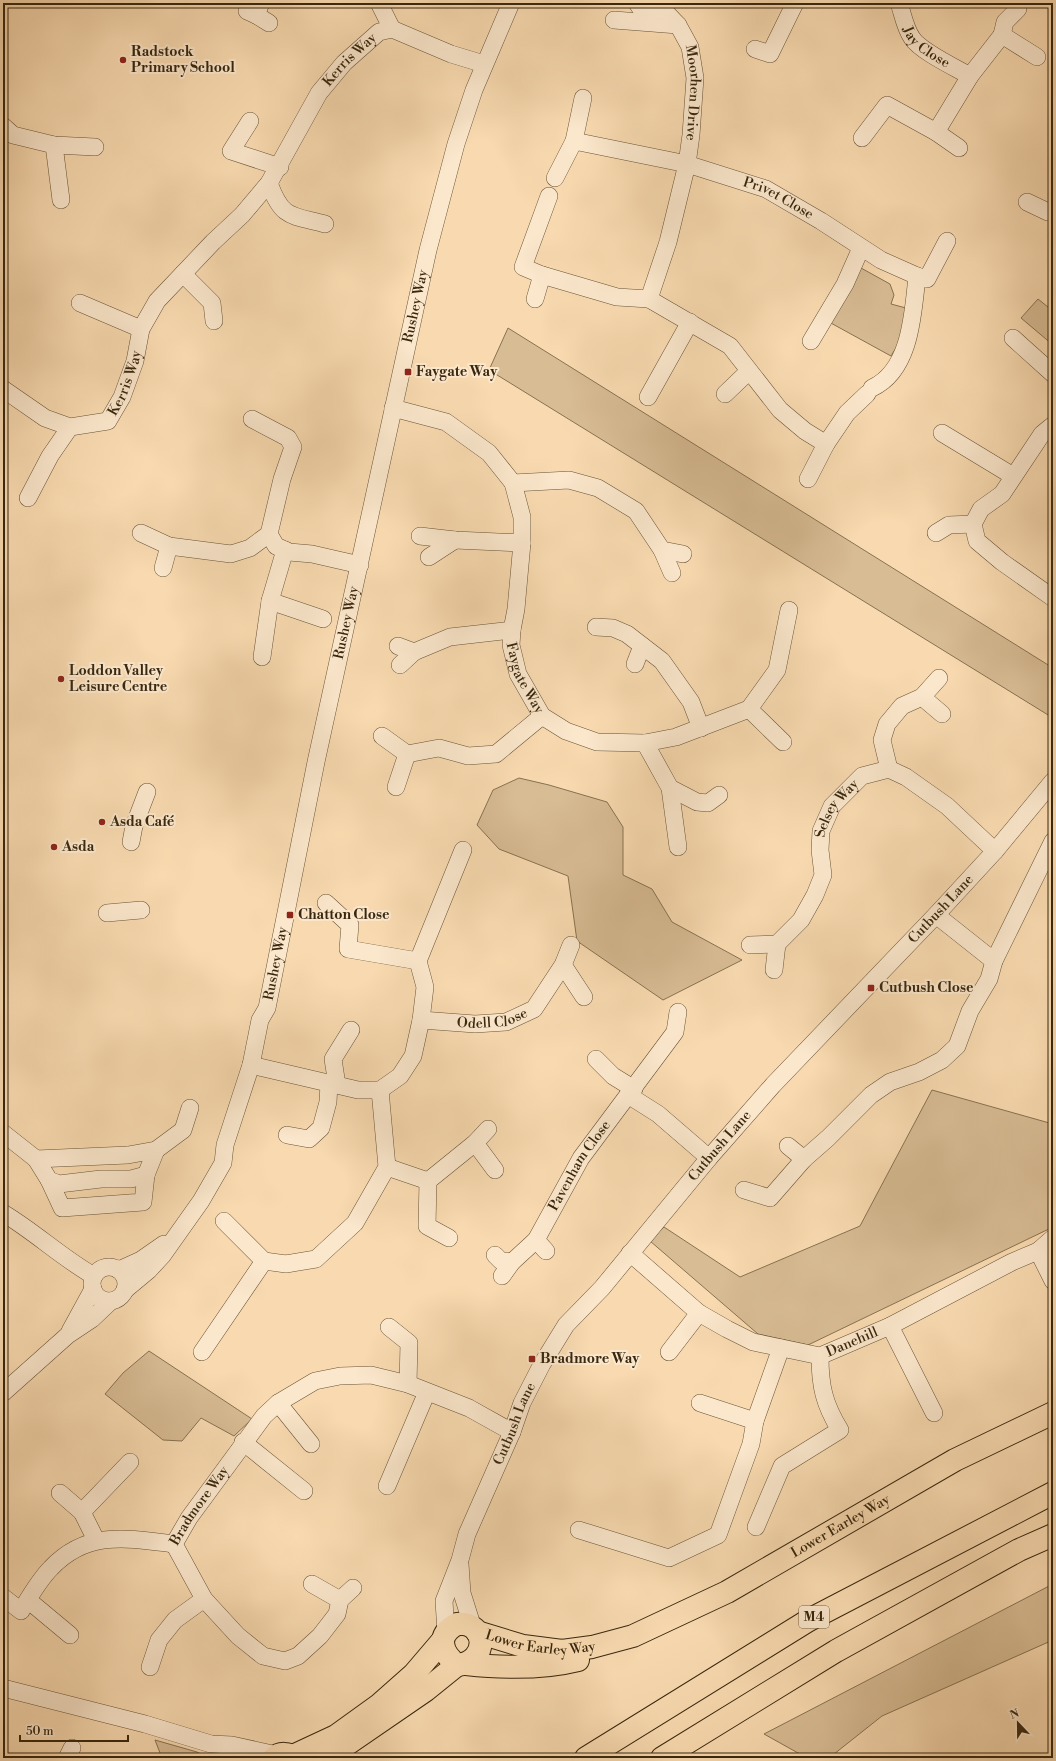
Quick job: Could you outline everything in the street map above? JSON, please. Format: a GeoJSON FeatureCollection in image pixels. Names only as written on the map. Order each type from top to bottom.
{"type":"FeatureCollection","features":[{"type":"Feature","properties":{"kind":"main road","name":"Lower Earley Way"},"geometry":{"type":"LineString","coordinates":[[475,1630],[523,1646],[562,1651],[592,1647],[626,1638],[654,1627],[726,1592],[955,1460],[1053,1413]]}},
{"type":"Feature","properties":{"kind":"main road","name":"M4"},"geometry":{"type":"LineString","coordinates":[[586,1758],[808,1620],[1053,1493]]}},
{"type":"Feature","properties":{"kind":"main road"},"geometry":{"type":"LineString","coordinates":[[662,1758],[836,1651],[1019,1550],[1053,1534]]}},
{"type":"Feature","properties":{"kind":"main road"},"geometry":{"type":"LineString","coordinates":[[285,1757],[336,1736],[379,1705],[414,1674],[445,1636],[457,1624],[466,1624],[475,1630],[481,1640],[479,1652],[474,1659],[461,1665],[327,1758]]}},
{"type":"Feature","properties":{"kind":"main road"},"geometry":{"type":"LineString","coordinates":[[445,1636],[447,1657],[461,1665]]}},
{"type":"Feature","properties":{"kind":"main road","name":"Lower Earley Way"},"geometry":{"type":"LineString","coordinates":[[461,1665],[496,1667],[545,1666],[565,1663],[595,1655],[626,1638]]}},
{"type":"Feature","properties":{"kind":"street"},"geometry":{"type":"LineString","coordinates":[[378,3],[392,29]]}},
{"type":"Feature","properties":{"kind":"street","name":"Rushey Way"},"geometry":{"type":"LineString","coordinates":[[125,1290],[149,1270],[162,1256],[201,1201],[223,1163],[225,1145],[251,1065],[260,1020],[268,1008],[316,762],[428,250],[456,144],[484,64],[511,3]]}},
{"type":"Feature","properties":{"kind":"street","name":"Moorhen Drive"},"geometry":{"type":"LineString","coordinates":[[637,3],[645,11],[653,10],[658,4],[678,25],[690,46],[695,78],[691,136],[687,164],[668,242],[650,299]]}},
{"type":"Feature","properties":{"kind":"street"},"geometry":{"type":"LineString","coordinates":[[762,56],[795,3]]}},
{"type":"Feature","properties":{"kind":"street","name":"Jay Close"},"geometry":{"type":"LineString","coordinates":[[899,3],[905,23],[913,40],[932,54],[970,76]]}},
{"type":"Feature","properties":{"kind":"street"},"geometry":{"type":"LineString","coordinates":[[936,132],[970,76],[1002,35],[1005,22],[1018,9]]}},
{"type":"Feature","properties":{"kind":"street","name":"Moorhen Drive"},"geometry":{"type":"LineString","coordinates":[[614,20],[678,25]]}},
{"type":"Feature","properties":{"kind":"street","name":"Kerris Way"},"geometry":{"type":"LineString","coordinates":[[3,389],[45,418],[70,427],[108,421],[122,397],[135,361],[142,329],[157,301],[213,242],[242,215],[269,183],[280,167],[319,93],[344,63],[379,32],[392,29],[451,54],[484,64]]}},
{"type":"Feature","properties":{"kind":"street"},"geometry":{"type":"LineString","coordinates":[[1002,35],[1037,57]]}},
{"type":"Feature","properties":{"kind":"street"},"geometry":{"type":"LineString","coordinates":[[555,178],[574,141],[583,98]]}},
{"type":"Feature","properties":{"kind":"street"},"geometry":{"type":"LineString","coordinates":[[862,138],[887,105],[936,132],[959,148]]}},
{"type":"Feature","properties":{"kind":"street"},"geometry":{"type":"LineString","coordinates":[[250,121],[228,154],[280,167]]}},
{"type":"Feature","properties":{"kind":"street"},"geometry":{"type":"LineString","coordinates":[[6,136],[54,145],[95,147]]}},
{"type":"Feature","properties":{"kind":"street","name":"Moorhen Drive"},"geometry":{"type":"LineString","coordinates":[[574,141],[687,164]]}},
{"type":"Feature","properties":{"kind":"street"},"geometry":{"type":"LineString","coordinates":[[54,145],[61,200]]}},
{"type":"Feature","properties":{"kind":"street","name":"Privet Close"},"geometry":{"type":"LineString","coordinates":[[687,164],[766,189],[795,205],[881,260],[917,276]]}},
{"type":"Feature","properties":{"kind":"street"},"geometry":{"type":"LineString","coordinates":[[269,183],[276,201],[286,214],[325,224]]}},
{"type":"Feature","properties":{"kind":"street"},"geometry":{"type":"LineString","coordinates":[[549,196],[523,267],[542,275],[617,297],[650,299],[690,322],[730,346],[748,372],[780,410],[805,431],[826,444]]}},
{"type":"Feature","properties":{"kind":"street"},"geometry":{"type":"LineString","coordinates":[[1027,202],[1048,212],[1053,210]]}},
{"type":"Feature","properties":{"kind":"street"},"geometry":{"type":"LineString","coordinates":[[808,479],[826,444],[847,413],[870,391],[882,384],[901,359],[910,328],[917,276],[927,279],[947,241]]}},
{"type":"Feature","properties":{"kind":"street"},"geometry":{"type":"LineString","coordinates":[[811,341],[845,284],[861,248]]}},
{"type":"Feature","properties":{"kind":"street"},"geometry":{"type":"LineString","coordinates":[[183,274],[212,303],[214,321]]}},
{"type":"Feature","properties":{"kind":"street"},"geometry":{"type":"LineString","coordinates":[[535,298],[542,275]]}},
{"type":"Feature","properties":{"kind":"street"},"geometry":{"type":"LineString","coordinates":[[80,303],[142,329]]}},
{"type":"Feature","properties":{"kind":"street"},"geometry":{"type":"LineString","coordinates":[[648,397],[690,322]]}},
{"type":"Feature","properties":{"kind":"street"},"geometry":{"type":"LineString","coordinates":[[1013,338],[1053,374]]}},
{"type":"Feature","properties":{"kind":"street"},"geometry":{"type":"LineString","coordinates":[[725,394],[748,372]]}},
{"type":"Feature","properties":{"kind":"street","name":"Faygate Way"},"geometry":{"type":"LineString","coordinates":[[393,408],[446,422],[489,453],[514,483],[522,517],[522,543],[516,610],[511,645],[518,674],[542,716],[566,731],[597,742],[645,743],[676,737],[749,709]]}},
{"type":"Feature","properties":{"kind":"street"},"geometry":{"type":"LineString","coordinates":[[141,533],[169,546],[231,554],[250,548],[268,534],[282,479],[294,447],[288,438],[252,419]]}},
{"type":"Feature","properties":{"kind":"street"},"geometry":{"type":"LineString","coordinates":[[1053,425],[1042,434],[1002,494],[981,509],[973,524],[977,541],[1002,562],[1053,598]]}},
{"type":"Feature","properties":{"kind":"street"},"geometry":{"type":"LineString","coordinates":[[28,498],[50,456],[70,427]]}},
{"type":"Feature","properties":{"kind":"street"},"geometry":{"type":"LineString","coordinates":[[942,433],[1014,476]]}},
{"type":"Feature","properties":{"kind":"street"},"geometry":{"type":"LineString","coordinates":[[514,483],[569,480],[598,488],[636,511],[662,550],[672,573]]}},
{"type":"Feature","properties":{"kind":"street"},"geometry":{"type":"LineString","coordinates":[[936,533],[949,525],[973,524]]}},
{"type":"Feature","properties":{"kind":"street"},"geometry":{"type":"LineString","coordinates":[[268,534],[276,546],[285,550],[312,554],[360,565]]}},
{"type":"Feature","properties":{"kind":"street"},"geometry":{"type":"LineString","coordinates":[[420,536],[455,540],[522,543]]}},
{"type":"Feature","properties":{"kind":"street"},"geometry":{"type":"LineString","coordinates":[[429,557],[455,540]]}},
{"type":"Feature","properties":{"kind":"street"},"geometry":{"type":"LineString","coordinates":[[163,568],[169,546]]}},
{"type":"Feature","properties":{"kind":"street"},"geometry":{"type":"LineString","coordinates":[[262,657],[270,601],[285,550]]}},
{"type":"Feature","properties":{"kind":"street"},"geometry":{"type":"LineString","coordinates":[[662,550],[683,554]]}},
{"type":"Feature","properties":{"kind":"street"},"geometry":{"type":"LineString","coordinates":[[270,601],[323,619]]}},
{"type":"Feature","properties":{"kind":"street"},"geometry":{"type":"LineString","coordinates":[[783,742],[749,709],[777,670],[789,610]]}},
{"type":"Feature","properties":{"kind":"street"},"geometry":{"type":"LineString","coordinates":[[596,627],[613,628],[626,634],[662,661],[691,702],[701,728]]}},
{"type":"Feature","properties":{"kind":"street"},"geometry":{"type":"LineString","coordinates":[[400,665],[406,649],[450,637],[512,630]]}},
{"type":"Feature","properties":{"kind":"street"},"geometry":{"type":"LineString","coordinates":[[635,664],[642,646]]}},
{"type":"Feature","properties":{"kind":"street"},"geometry":{"type":"LineString","coordinates":[[939,678],[922,697],[902,706],[887,724],[882,740],[889,769],[906,777],[947,806],[994,851]]}},
{"type":"Feature","properties":{"kind":"street"},"geometry":{"type":"LineString","coordinates":[[922,697],[942,714]]}},
{"type":"Feature","properties":{"kind":"street"},"geometry":{"type":"LineString","coordinates":[[382,736],[407,754],[439,748],[468,756],[496,754],[542,716]]}},
{"type":"Feature","properties":{"kind":"street"},"geometry":{"type":"LineString","coordinates":[[645,743],[670,788],[678,847]]}},
{"type":"Feature","properties":{"kind":"street"},"geometry":{"type":"LineString","coordinates":[[396,787],[407,754]]}},
{"type":"Feature","properties":{"kind":"street","name":"Selsey Way"},"geometry":{"type":"LineString","coordinates":[[778,944],[801,920],[815,895],[823,875],[820,850],[821,831],[832,806],[862,776],[889,769]]}},
{"type":"Feature","properties":{"kind":"street","name":"Cutbush Lane"},"geometry":{"type":"LineString","coordinates":[[445,1636],[444,1601],[460,1560],[467,1534],[512,1432],[522,1403],[538,1371],[566,1325],[602,1288],[709,1158],[773,1085],[936,915],[994,851],[1053,781]]}},
{"type":"Feature","properties":{"kind":"street"},"geometry":{"type":"LineString","coordinates":[[670,788],[697,802],[708,803],[719,795]]}},
{"type":"Feature","properties":{"kind":"street"},"geometry":{"type":"LineString","coordinates":[[131,842],[134,826],[147,792]]}},
{"type":"Feature","properties":{"kind":"street"},"geometry":{"type":"LineString","coordinates":[[744,1190],[770,1198],[804,1159],[828,1138],[871,1095],[890,1082],[919,1072],[942,1060],[957,1046],[970,1011],[989,979],[994,961],[1053,841]]}},
{"type":"Feature","properties":{"kind":"street"},"geometry":{"type":"LineString","coordinates":[[251,1065],[358,1090],[380,1090],[400,1076],[413,1056],[421,1020],[425,987],[418,961],[463,850]]}},
{"type":"Feature","properties":{"kind":"street"},"geometry":{"type":"LineString","coordinates":[[326,903],[350,925],[348,949],[418,961]]}},
{"type":"Feature","properties":{"kind":"street"},"geometry":{"type":"LineString","coordinates":[[107,913],[141,910]]}},
{"type":"Feature","properties":{"kind":"street"},"geometry":{"type":"LineString","coordinates":[[936,915],[994,961]]}},
{"type":"Feature","properties":{"kind":"street"},"geometry":{"type":"LineString","coordinates":[[750,945],[778,944],[774,970]]}},
{"type":"Feature","properties":{"kind":"street","name":"Odell Close"},"geometry":{"type":"LineString","coordinates":[[421,1020],[475,1024],[506,1022],[534,1009],[563,966],[571,945]]}},
{"type":"Feature","properties":{"kind":"street"},"geometry":{"type":"LineString","coordinates":[[563,966],[584,997]]}},
{"type":"Feature","properties":{"kind":"street","name":"Pavenham Close"},"geometry":{"type":"LineString","coordinates":[[502,1276],[512,1262],[541,1245],[581,1158],[631,1092],[680,1033],[678,1012]]}},
{"type":"Feature","properties":{"kind":"street"},"geometry":{"type":"LineString","coordinates":[[287,1135],[309,1140],[321,1128],[333,1085],[333,1059],[352,1030]]}},
{"type":"Feature","properties":{"kind":"street"},"geometry":{"type":"LineString","coordinates":[[596,1059],[631,1092],[709,1158]]}},
{"type":"Feature","properties":{"kind":"street"},"geometry":{"type":"LineString","coordinates":[[224,1221],[264,1260],[286,1264],[316,1259],[355,1223],[387,1167],[380,1090]]}},
{"type":"Feature","properties":{"kind":"street"},"geometry":{"type":"LineString","coordinates":[[36,1159],[128,1155],[156,1150],[183,1130],[190,1108]]}},
{"type":"Feature","properties":{"kind":"street"},"geometry":{"type":"LineString","coordinates":[[428,1181],[475,1143],[488,1129]]}},
{"type":"Feature","properties":{"kind":"street"},"geometry":{"type":"LineString","coordinates":[[3,1133],[36,1159],[49,1180],[62,1208],[143,1202],[146,1175],[156,1150]]}},
{"type":"Feature","properties":{"kind":"street"},"geometry":{"type":"LineString","coordinates":[[475,1143],[496,1170]]}},
{"type":"Feature","properties":{"kind":"street"},"geometry":{"type":"LineString","coordinates":[[788,1146],[804,1159]]}},
{"type":"Feature","properties":{"kind":"street"},"geometry":{"type":"LineString","coordinates":[[387,1167],[428,1181]]}},
{"type":"Feature","properties":{"kind":"street"},"geometry":{"type":"LineString","coordinates":[[49,1180],[59,1184],[101,1179],[131,1179],[146,1175]]}},
{"type":"Feature","properties":{"kind":"street"},"geometry":{"type":"LineString","coordinates":[[428,1181],[428,1226],[449,1238]]}},
{"type":"Feature","properties":{"kind":"street"},"geometry":{"type":"LineString","coordinates":[[3,1213],[22,1224],[78,1267],[94,1283],[100,1298],[111,1301]]}},
{"type":"Feature","properties":{"kind":"street","name":"Rushey Way"},"geometry":{"type":"LineString","coordinates":[[119,1270],[141,1260],[176,1235]]}},
{"type":"Feature","properties":{"kind":"street","name":"Danehill"},"geometry":{"type":"LineString","coordinates":[[630,1254],[699,1313],[753,1342],[820,1356],[890,1326],[1012,1262],[1038,1251],[1053,1238]]}},
{"type":"Feature","properties":{"kind":"street"},"geometry":{"type":"LineString","coordinates":[[1038,1251],[1053,1281]]}},
{"type":"Feature","properties":{"kind":"street"},"geometry":{"type":"LineString","coordinates":[[495,1255],[501,1261],[512,1262]]}},
{"type":"Feature","properties":{"kind":"street"},"geometry":{"type":"LineString","coordinates":[[202,1352],[264,1260]]}},
{"type":"Feature","properties":{"kind":"street"},"geometry":{"type":"LineString","coordinates":[[3,1393],[68,1335],[92,1319],[111,1301],[120,1297],[125,1290],[125,1279],[119,1270],[114,1268],[102,1268],[68,1335]]}},
{"type":"Feature","properties":{"kind":"street"},"geometry":{"type":"LineString","coordinates":[[669,1352],[699,1313]]}},
{"type":"Feature","properties":{"kind":"street"},"geometry":{"type":"LineString","coordinates":[[890,1326],[934,1414]]}},
{"type":"Feature","properties":{"kind":"street"},"geometry":{"type":"LineString","coordinates":[[389,1327],[409,1343],[408,1384]]}},
{"type":"Feature","properties":{"kind":"street"},"geometry":{"type":"LineString","coordinates":[[579,1530],[669,1558],[718,1535],[751,1444],[755,1422],[781,1348]]}},
{"type":"Feature","properties":{"kind":"street"},"geometry":{"type":"LineString","coordinates":[[756,1527],[782,1466],[840,1430],[828,1412],[820,1384],[820,1356]]}},
{"type":"Feature","properties":{"kind":"street","name":"Bradmore Way"},"geometry":{"type":"LineString","coordinates":[[28,1600],[50,1568],[73,1549],[96,1540],[135,1539],[174,1544],[189,1518],[243,1442],[264,1416],[278,1403],[315,1381],[340,1376],[371,1376],[408,1384],[469,1408],[512,1432]]}},
{"type":"Feature","properties":{"kind":"street"},"geometry":{"type":"LineString","coordinates":[[387,1486],[426,1392]]}},
{"type":"Feature","properties":{"kind":"street"},"geometry":{"type":"LineString","coordinates":[[278,1403],[312,1444]]}},
{"type":"Feature","properties":{"kind":"street"},"geometry":{"type":"LineString","coordinates":[[700,1403],[755,1422]]}},
{"type":"Feature","properties":{"kind":"street"},"geometry":{"type":"LineString","coordinates":[[243,1442],[304,1491]]}},
{"type":"Feature","properties":{"kind":"street"},"geometry":{"type":"LineString","coordinates":[[82,1512],[130,1462]]}},
{"type":"Feature","properties":{"kind":"street"},"geometry":{"type":"LineString","coordinates":[[60,1493],[82,1512],[96,1540]]}},
{"type":"Feature","properties":{"kind":"street"},"geometry":{"type":"LineString","coordinates":[[174,1544],[204,1599],[238,1636],[263,1656],[285,1661],[298,1656],[320,1636],[337,1614],[340,1600],[353,1588]]}},
{"type":"Feature","properties":{"kind":"street","name":"Cutbush Lane"},"geometry":{"type":"LineString","coordinates":[[460,1560],[462,1593],[475,1630]]}},
{"type":"Feature","properties":{"kind":"street"},"geometry":{"type":"LineString","coordinates":[[312,1584],[340,1600]]}},
{"type":"Feature","properties":{"kind":"street"},"geometry":{"type":"LineString","coordinates":[[3,1597],[21,1610],[28,1600],[70,1636]]}},
{"type":"Feature","properties":{"kind":"street"},"geometry":{"type":"LineString","coordinates":[[150,1667],[159,1640],[175,1620],[204,1599]]}},
{"type":"Feature","properties":{"kind":"street"},"geometry":{"type":"LineString","coordinates":[[3,1688],[145,1724],[211,1744],[232,1745],[285,1757]]}},
{"type":"Feature","properties":{"kind":"street"},"geometry":{"type":"LineString","coordinates":[[211,1744],[234,1758]]}},
{"type":"Feature","properties":{"kind":"shaded area"},"geometry":{"type":"Polygon","coordinates":[[[861,268],[890,284],[894,295],[891,304],[906,308],[908,328],[891,356],[829,322],[861,268]]]}},
{"type":"Feature","properties":{"kind":"shaded area"},"geometry":{"type":"Polygon","coordinates":[[[1038,299],[1053,311],[1053,345],[1021,318],[1038,299]]]}},
{"type":"Feature","properties":{"kind":"shaded area"},"geometry":{"type":"Polygon","coordinates":[[[508,328],[1053,668],[1053,718],[489,370],[508,328]]]}},
{"type":"Feature","properties":{"kind":"shaded area"},"geometry":{"type":"Polygon","coordinates":[[[519,778],[607,802],[623,827],[623,875],[652,889],[672,922],[742,960],[663,1000],[577,941],[568,876],[499,849],[477,825],[493,790],[519,778]]]}},
{"type":"Feature","properties":{"kind":"shaded area"},"geometry":{"type":"Polygon","coordinates":[[[932,1090],[1053,1124],[1053,1227],[808,1345],[758,1334],[650,1241],[664,1227],[740,1277],[860,1226],[932,1090]]]}},
{"type":"Feature","properties":{"kind":"shaded area"},"geometry":{"type":"Polygon","coordinates":[[[149,1351],[252,1419],[234,1436],[201,1418],[182,1441],[163,1440],[105,1394],[123,1373],[149,1351]]]}},
{"type":"Feature","properties":{"kind":"shaded area"},"geometry":{"type":"Polygon","coordinates":[[[1053,1584],[1053,1640],[882,1716],[829,1758],[807,1758],[764,1734],[1053,1584]]]}},
{"type":"Feature","properties":{"kind":"shaded area"},"geometry":{"type":"Polygon","coordinates":[[[155,1740],[197,1752],[209,1758],[162,1758],[155,1740]]]}},
{"type":"Feature","properties":{"kind":"place","name":"Radstock Primary School"},"geometry":{"type":"Point","coordinates":[123,60]}},
{"type":"Feature","properties":{"kind":"place","name":"Faygate Way"},"geometry":{"type":"Point","coordinates":[408,372]}},
{"type":"Feature","properties":{"kind":"place","name":"Loddon Valley Leisure Centre"},"geometry":{"type":"Point","coordinates":[61,679]}},
{"type":"Feature","properties":{"kind":"place","name":"Asda Café"},"geometry":{"type":"Point","coordinates":[102,822]}},
{"type":"Feature","properties":{"kind":"place","name":"Asda"},"geometry":{"type":"Point","coordinates":[54,847]}},
{"type":"Feature","properties":{"kind":"place","name":"Chatton Close"},"geometry":{"type":"Point","coordinates":[290,915]}},
{"type":"Feature","properties":{"kind":"place","name":"Cutbush Close"},"geometry":{"type":"Point","coordinates":[871,988]}},
{"type":"Feature","properties":{"kind":"place","name":"Bradmore Way"},"geometry":{"type":"Point","coordinates":[532,1359]}}]}
